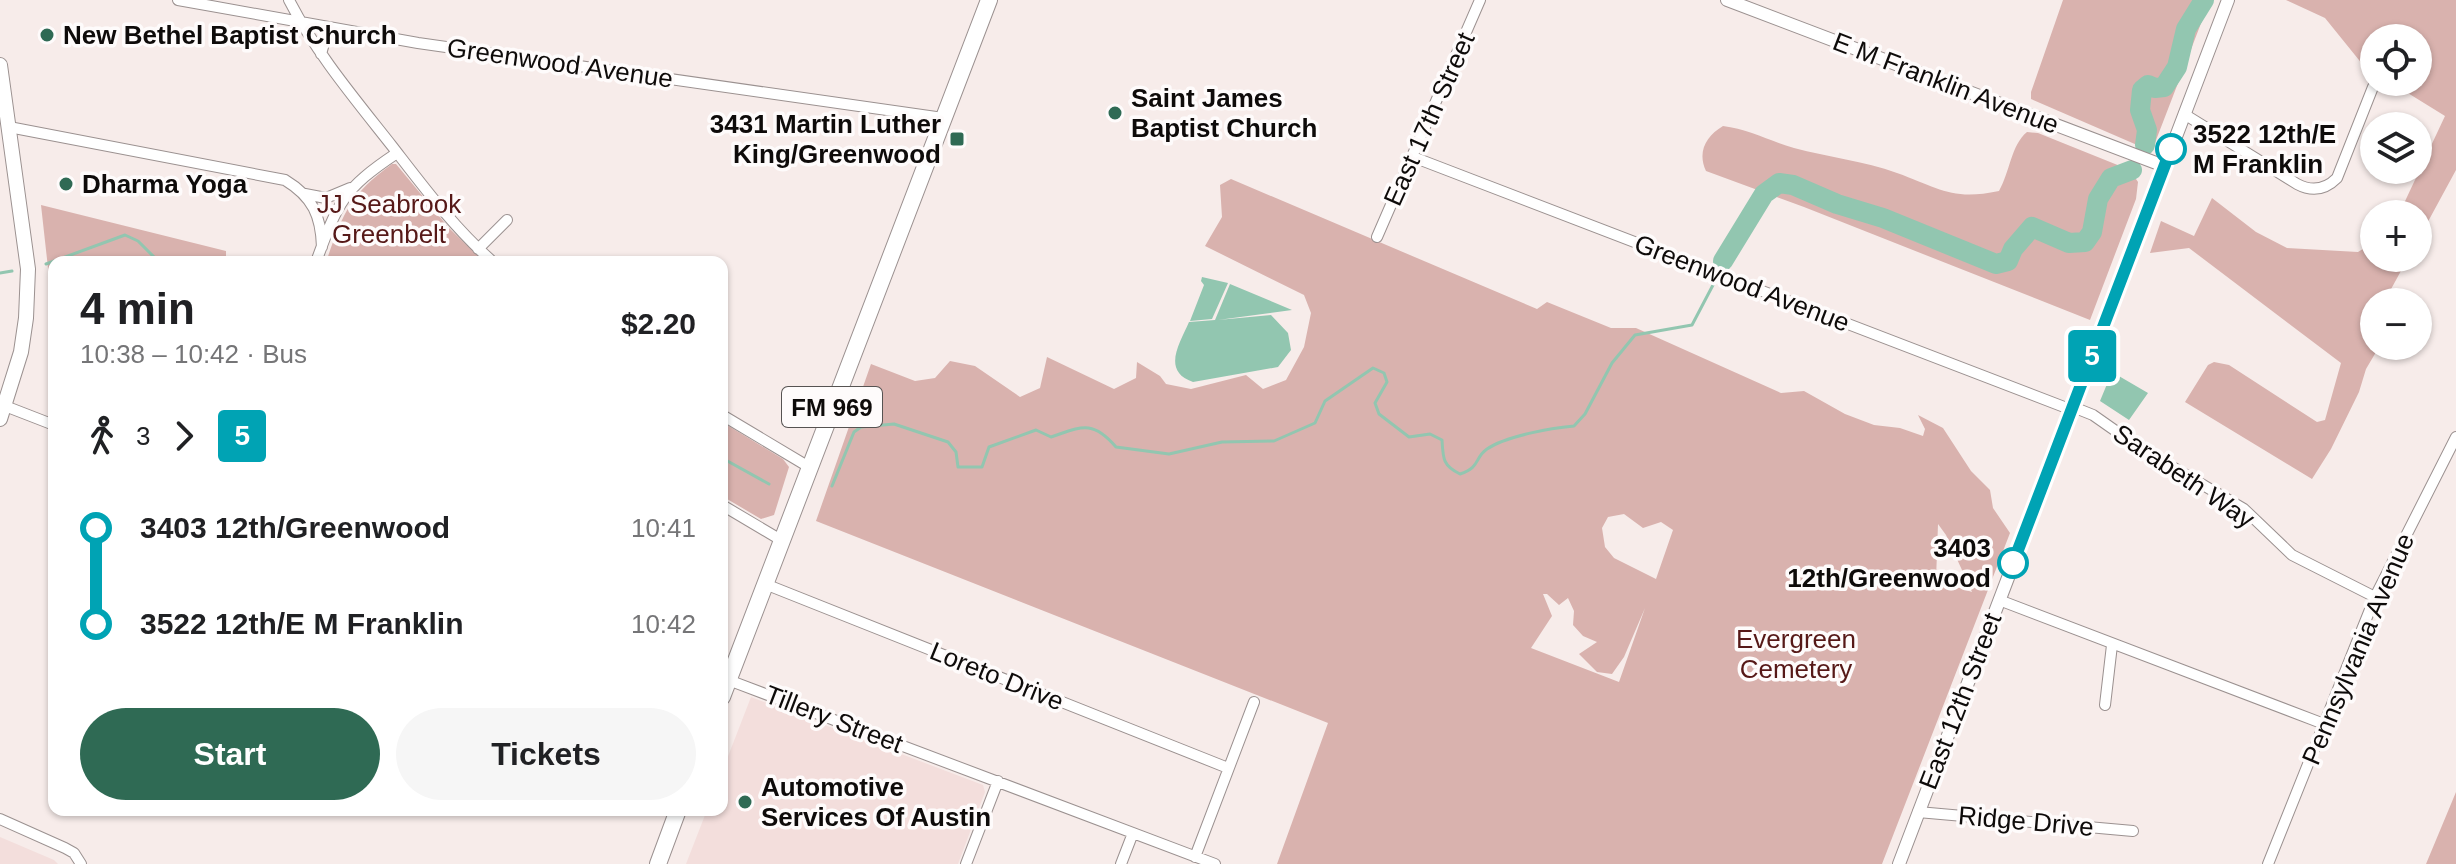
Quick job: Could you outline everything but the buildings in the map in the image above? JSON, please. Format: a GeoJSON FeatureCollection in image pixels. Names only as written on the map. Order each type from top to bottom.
{"type":"FeatureCollection","features":[{"type":"Feature","properties":{"kind":"main road","name":"FM 969"},"geometry":{"type":"LineString","coordinates":[[728,671],[765,584],[989,0]]}},
{"type":"Feature","properties":{"kind":"main road"},"geometry":{"type":"LineString","coordinates":[[0,65],[28,269],[21,352],[2,412]]}},
{"type":"Feature","properties":{"kind":"main road"},"geometry":{"type":"LineString","coordinates":[[658,864],[676,816]]}},
{"type":"Feature","properties":{"kind":"street","name":"Greenwood Avenue"},"geometry":{"type":"LineString","coordinates":[[178,0],[347,32],[943,118]]}},
{"type":"Feature","properties":{"kind":"street"},"geometry":{"type":"LineString","coordinates":[[289,0],[321,54],[397,153],[435,201],[486,256]]}},
{"type":"Feature","properties":{"kind":"street","name":"East 17th Street"},"geometry":{"type":"LineString","coordinates":[[1377,237],[1480,0]]}},
{"type":"Feature","properties":{"kind":"street","name":"E M Franklin Avenue"},"geometry":{"type":"LineString","coordinates":[[1727,0],[2164,166]]}},
{"type":"Feature","properties":{"kind":"street","name":"East 12th Street"},"geometry":{"type":"LineString","coordinates":[[1899,864],[2228,0]]}},
{"type":"Feature","properties":{"kind":"street"},"geometry":{"type":"LineString","coordinates":[[321,54],[322,44],[327,38],[347,32]]}},
{"type":"Feature","properties":{"kind":"street"},"geometry":{"type":"LineString","coordinates":[[2184,114],[2297,184],[2310,189],[2323,188],[2337,178],[2369,96]]}},
{"type":"Feature","properties":{"kind":"street"},"geometry":{"type":"LineString","coordinates":[[9,127],[285,180],[305,194],[317,212],[322,247]]}},
{"type":"Feature","properties":{"kind":"street"},"geometry":{"type":"LineString","coordinates":[[305,194],[326,198],[352,187],[397,153]]}},
{"type":"Feature","properties":{"kind":"street","name":"Greenwood Avenue"},"geometry":{"type":"LineString","coordinates":[[1413,157],[2072,408]]}},
{"type":"Feature","properties":{"kind":"street"},"geometry":{"type":"LineString","coordinates":[[0,170],[15,162]]}},
{"type":"Feature","properties":{"kind":"street"},"geometry":{"type":"LineString","coordinates":[[318,256],[331,221],[352,187]]}},
{"type":"Feature","properties":{"kind":"street"},"geometry":{"type":"LineString","coordinates":[[478,249],[507,220]]}},
{"type":"Feature","properties":{"kind":"street","name":"Sarabeth Way"},"geometry":{"type":"LineString","coordinates":[[2072,408],[2093,415],[2140,448],[2244,509],[2292,555],[2375,597]]}},
{"type":"Feature","properties":{"kind":"street"},"geometry":{"type":"LineString","coordinates":[[2,412],[48,424]]}},
{"type":"Feature","properties":{"kind":"street"},"geometry":{"type":"LineString","coordinates":[[728,419],[809,467]]}},
{"type":"Feature","properties":{"kind":"street","name":"Pennsylvania Avenue"},"geometry":{"type":"LineString","coordinates":[[2268,864],[2375,597],[2456,437]]}},
{"type":"Feature","properties":{"kind":"street"},"geometry":{"type":"LineString","coordinates":[[728,509],[781,540]]}},
{"type":"Feature","properties":{"kind":"street","name":"Loreto Drive"},"geometry":{"type":"LineString","coordinates":[[765,584],[1228,768]]}},
{"type":"Feature","properties":{"kind":"street"},"geometry":{"type":"LineString","coordinates":[[1999,600],[2324,724]]}},
{"type":"Feature","properties":{"kind":"street"},"geometry":{"type":"LineString","coordinates":[[2105,705],[2112,645]]}},
{"type":"Feature","properties":{"kind":"street","name":"Tillery Street"},"geometry":{"type":"LineString","coordinates":[[728,679],[1215,864]]}},
{"type":"Feature","properties":{"kind":"street"},"geometry":{"type":"LineString","coordinates":[[1195,857],[1254,702]]}},
{"type":"Feature","properties":{"kind":"street"},"geometry":{"type":"LineString","coordinates":[[966,864],[998,781]]}},
{"type":"Feature","properties":{"kind":"street","name":"Ridge Drive"},"geometry":{"type":"LineString","coordinates":[[1918,812],[2133,831]]}},
{"type":"Feature","properties":{"kind":"street"},"geometry":{"type":"LineString","coordinates":[[0,819],[74,853],[81,864]]}},
{"type":"Feature","properties":{"kind":"street"},"geometry":{"type":"LineString","coordinates":[[1121,864],[1133,833]]}},
{"type":"Feature","properties":{"kind":"shaded area"},"geometry":{"type":"Polygon","coordinates":[[[1202,277],[1228,283],[1212,319],[1190,321],[1204,285],[1202,277]]]}},
{"type":"Feature","properties":{"kind":"shaded area"},"geometry":{"type":"Polygon","coordinates":[[[1230,284],[1292,310],[1218,320],[1271,315],[1288,333],[1291,350],[1278,367],[1193,382],[1183,377],[1175,364],[1178,347],[1189,322],[1215,320],[1230,284]]]}},
{"type":"Feature","properties":{"kind":"shaded area"},"geometry":{"type":"Polygon","coordinates":[[[2112,372],[2148,393],[2129,420],[2100,401],[2112,372]]]}},
{"type":"Feature","properties":{"kind":"shaded area"},"geometry":{"type":"Polygon","coordinates":[[[751,697],[983,785],[985,792],[958,864],[686,864],[705,816],[728,816],[728,756],[751,697]]]}},
{"type":"Feature","properties":{"kind":"shaded area"},"geometry":{"type":"Polygon","coordinates":[[[0,837],[54,860],[58,864],[0,864],[0,837]]]}},
{"type":"Feature","properties":{"kind":"green space"},"geometry":{"type":"Polygon","coordinates":[[[2063,0],[2210,0],[2153,148],[2144,148],[2031,99],[2063,0]]]}},
{"type":"Feature","properties":{"kind":"green space"},"geometry":{"type":"Polygon","coordinates":[[[2286,0],[2456,0],[2456,170],[2432,214],[2432,200],[2406,200],[2413,184],[2432,184],[2432,144],[2445,116],[2413,96],[2432,96],[2432,24],[2360,24],[2360,61],[2325,18],[2286,0]]]}},
{"type":"Feature","properties":{"kind":"green space"},"geometry":{"type":"Polygon","coordinates":[[[1723,126],[1969,195],[1999,191],[2022,137],[2027,132],[2038,133],[2130,170],[2138,182],[2136,199],[2090,320],[1706,171],[1702,157],[1705,145],[1723,126]]]}},
{"type":"Feature","properties":{"kind":"green space","name":"JJ Seabrook Greenbelt"},"geometry":{"type":"Polygon","coordinates":[[[396,164],[449,228],[478,256],[328,256],[349,207],[378,175],[396,164]]]}},
{"type":"Feature","properties":{"kind":"green space","name":"Evergreen Cemetery"},"geometry":{"type":"Polygon","coordinates":[[[1231,179],[1537,309],[1547,302],[1611,328],[1636,328],[1781,393],[1804,391],[1845,414],[1874,425],[1900,428],[1923,436],[1925,429],[1918,415],[1943,428],[1971,471],[1990,490],[1993,508],[2010,533],[1882,864],[1277,864],[1328,723],[816,521],[871,364],[915,381],[935,378],[950,361],[975,366],[1020,397],[1040,388],[1047,357],[1114,389],[1136,378],[1137,362],[1160,376],[1166,384],[1191,389],[1246,375],[1263,389],[1286,380],[1304,347],[1311,313],[1304,295],[1205,246],[1222,217],[1220,185],[1231,179]],[[1624,514],[1608,517],[1602,528],[1605,547],[1614,558],[1656,579],[1673,530],[1661,522],[1643,528],[1624,514]],[[1938,524],[1936,580],[1972,592],[1938,524]],[[1543,594],[1552,616],[1531,648],[1619,682],[1645,608],[1624,657],[1612,674],[1597,672],[1579,654],[1597,642],[1583,636],[1573,625],[1574,611],[1568,598],[1559,605],[1543,594]]]}},
{"type":"Feature","properties":{"kind":"green space"},"geometry":{"type":"Polygon","coordinates":[[[2212,198],[2256,232],[2287,248],[2360,251],[2360,272],[2400,272],[2392,288],[2360,288],[2360,360],[2371,360],[2331,449],[2312,479],[2185,402],[2208,365],[2214,362],[2229,365],[2317,422],[2325,420],[2341,363],[2189,248],[2150,253],[2161,221],[2194,236],[2212,198]]]}},
{"type":"Feature","properties":{"kind":"green space"},"geometry":{"type":"Polygon","coordinates":[[[41,205],[226,251],[226,256],[48,256],[48,268],[41,205]]]}},
{"type":"Feature","properties":{"kind":"green space"},"geometry":{"type":"Polygon","coordinates":[[[728,426],[783,459],[789,467],[774,515],[761,519],[728,500],[728,426]]]}},
{"type":"Feature","properties":{"kind":"green space"},"geometry":{"type":"Polygon","coordinates":[[[2456,792],[2456,864],[2426,864],[2456,792]]]}},
{"type":"Feature","properties":{"kind":"waterway"},"geometry":{"type":"LineString","coordinates":[[2145,145],[2147,130],[2140,110],[2142,90],[2148,85],[2164,87],[2177,67],[2186,29],[2204,0]]}},
{"type":"Feature","properties":{"kind":"waterway"},"geometry":{"type":"LineString","coordinates":[[1723,261],[1764,194],[1779,183],[1793,185],[1837,204],[1883,218],[1996,264],[2008,261],[2013,249],[2032,227],[2069,243],[2085,242],[2092,232],[2098,199],[2111,178],[2132,170]]}},
{"type":"Feature","properties":{"kind":"waterway"},"geometry":{"type":"LineString","coordinates":[[68,256],[125,235],[138,241],[153,256]]}},
{"type":"Feature","properties":{"kind":"waterway"},"geometry":{"type":"LineString","coordinates":[[0,273],[12,271]]}},
{"type":"Feature","properties":{"kind":"waterway"},"geometry":{"type":"LineString","coordinates":[[832,486],[854,432],[861,427],[894,424],[948,442],[956,452],[958,467],[982,467],[989,447],[1036,430],[1051,437],[1078,428],[1093,429],[1116,447],[1169,454],[1222,442],[1274,441],[1315,423],[1325,401],[1373,368],[1384,373],[1387,382],[1375,403],[1379,414],[1409,437],[1430,434],[1442,440],[1445,461],[1460,474],[1471,468],[1483,452],[1495,444],[1529,433],[1574,426],[1585,414],[1612,363],[1635,335],[1692,325],[1713,285]]}},
{"type":"Feature","properties":{"kind":"waterway"},"geometry":{"type":"LineString","coordinates":[[728,461],[769,484]]}},
{"type":"Feature","properties":{"kind":"bus line","name":"5"},"geometry":{"type":"LineString","coordinates":[[2013,563],[2171,149]]}},
{"type":"Feature","properties":{"kind":"place","name":"New Bethel Baptist Church"},"geometry":{"type":"Point","coordinates":[47,35]}},
{"type":"Feature","properties":{"kind":"place","name":"Saint James Baptist Church"},"geometry":{"type":"Point","coordinates":[1115,113]}},
{"type":"Feature","properties":{"kind":"place","name":"3431 Martin Luther King/Greenwood"},"geometry":{"type":"Point","coordinates":[957,139]}},
{"type":"Feature","properties":{"kind":"place","name":"3522 12th/E M Franklin"},"geometry":{"type":"Point","coordinates":[2171,149]}},
{"type":"Feature","properties":{"kind":"place","name":"Dharma Yoga"},"geometry":{"type":"Point","coordinates":[66,184]}},
{"type":"Feature","properties":{"kind":"place","name":"3403 12th/Greenwood"},"geometry":{"type":"Point","coordinates":[2013,563]}},
{"type":"Feature","properties":{"kind":"place","name":"Automotive Services Of Austin"},"geometry":{"type":"Point","coordinates":[745,802]}}]}
